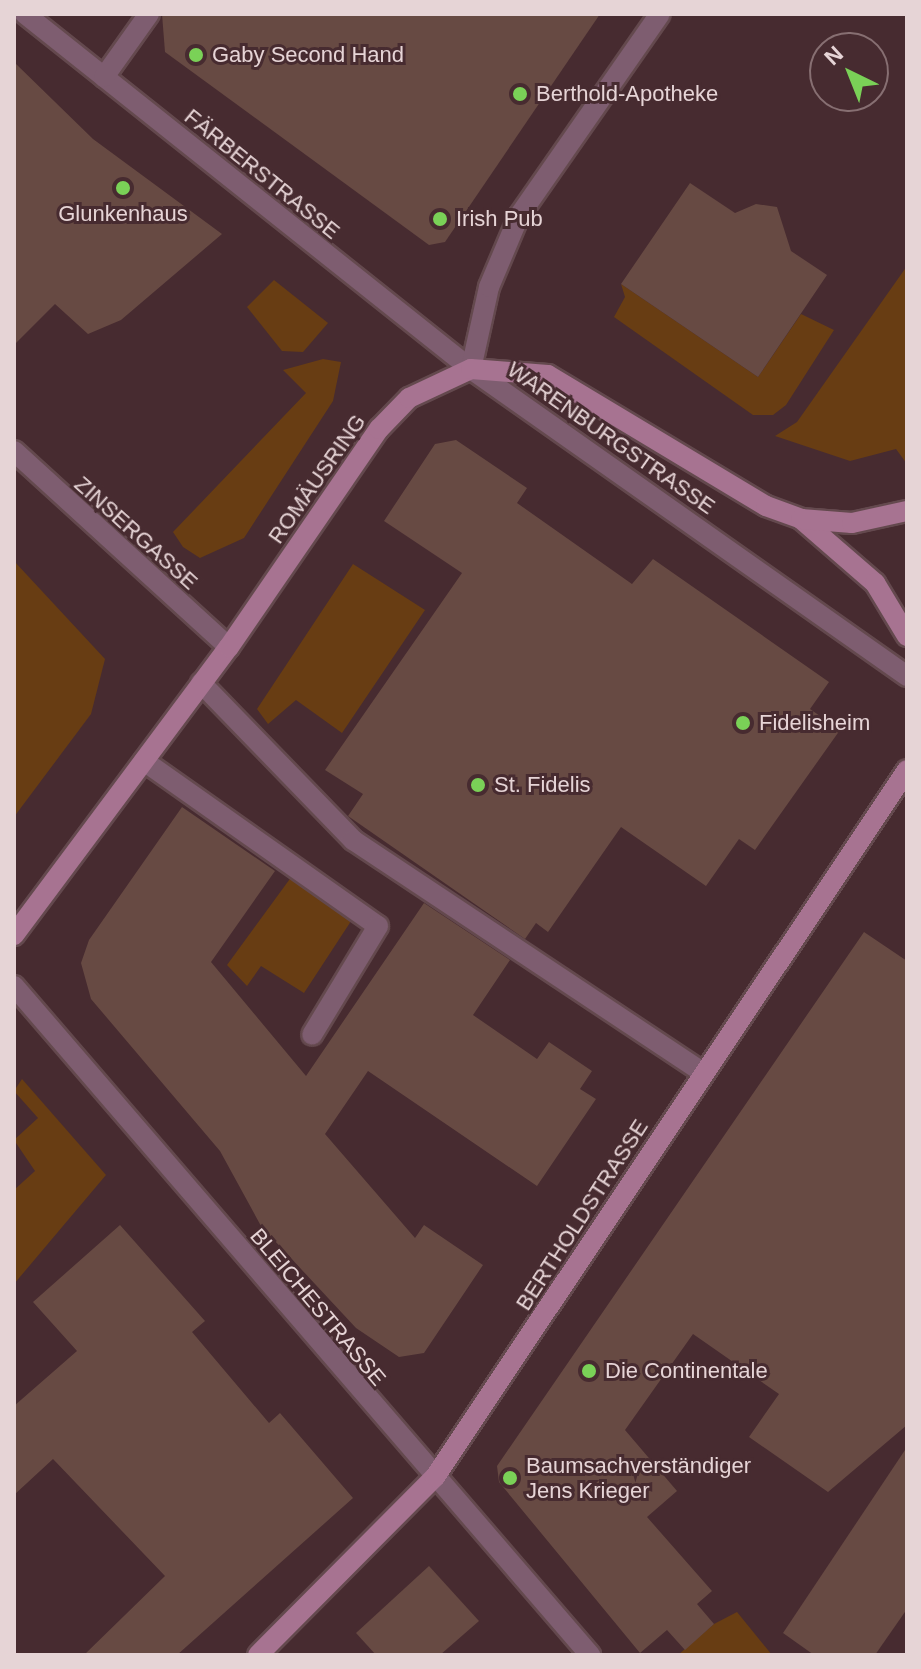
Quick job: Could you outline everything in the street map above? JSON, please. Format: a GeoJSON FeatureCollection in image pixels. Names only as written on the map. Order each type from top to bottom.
{"type":"FeatureCollection","features":[{"type":"Feature","properties":{"kind":"main road","name":"WARENBURGSTRASSE"},"geometry":{"type":"LineString","coordinates":[[471,369],[548,375],[753,499],[801,519],[852,523],[902,513]]}},
{"type":"Feature","properties":{"kind":"main road","name":"ROMÄUSRING"},"geometry":{"type":"LineString","coordinates":[[14,935],[229,647],[379,429],[409,398],[471,369]]}},
{"type":"Feature","properties":{"kind":"main road","name":"WARENBURGSTRASSE"},"geometry":{"type":"LineString","coordinates":[[801,519],[875,583],[907,636]]}},
{"type":"Feature","properties":{"kind":"main road","name":"BERTHOLDSTRASSE"},"geometry":{"type":"LineString","coordinates":[[258,1655],[435,1477],[907,770]]}},
{"type":"Feature","properties":{"kind":"street","name":"FÄRBERSTRASSE"},"geometry":{"type":"LineString","coordinates":[[25,14],[471,369]]}},
{"type":"Feature","properties":{"kind":"street"},"geometry":{"type":"LineString","coordinates":[[104,77],[149,14]]}},
{"type":"Feature","properties":{"kind":"street"},"geometry":{"type":"LineString","coordinates":[[471,369],[489,287],[519,216],[660,14]]}},
{"type":"Feature","properties":{"kind":"street","name":"WARENBURGSTRASSE"},"geometry":{"type":"LineString","coordinates":[[471,369],[907,676]]}},
{"type":"Feature","properties":{"kind":"street","name":"ZINSERGASSE"},"geometry":{"type":"LineString","coordinates":[[14,451],[229,647]]}},
{"type":"Feature","properties":{"kind":"street"},"geometry":{"type":"LineString","coordinates":[[201,683],[353,840],[704,1073]]}},
{"type":"Feature","properties":{"kind":"street"},"geometry":{"type":"LineString","coordinates":[[144,761],[378,926],[312,1035]]}},
{"type":"Feature","properties":{"kind":"street","name":"BLEICHESTRASSE"},"geometry":{"type":"LineString","coordinates":[[14,986],[590,1655]]}},
{"type":"Feature","properties":{"kind":"shaded area"},"geometry":{"type":"Polygon","coordinates":[[[907,266],[907,464],[896,449],[850,461],[775,436],[797,422],[907,266]]]}},
{"type":"Feature","properties":{"kind":"shaded area"},"geometry":{"type":"Polygon","coordinates":[[[274,280],[328,323],[303,352],[282,351],[247,307],[274,280]]]}},
{"type":"Feature","properties":{"kind":"shaded area"},"geometry":{"type":"Polygon","coordinates":[[[621,284],[758,377],[801,314],[834,330],[786,405],[773,415],[753,415],[614,317],[625,297],[621,284]]]}},
{"type":"Feature","properties":{"kind":"shaded area"},"geometry":{"type":"Polygon","coordinates":[[[323,359],[341,362],[333,401],[244,538],[200,558],[183,547],[173,532],[306,393],[283,370],[323,359]]]}},
{"type":"Feature","properties":{"kind":"shaded area"},"geometry":{"type":"Polygon","coordinates":[[[14,561],[105,659],[91,714],[14,817],[14,561]]]}},
{"type":"Feature","properties":{"kind":"shaded area"},"geometry":{"type":"Polygon","coordinates":[[[353,564],[425,610],[342,733],[296,700],[268,724],[257,709],[353,564]]]}},
{"type":"Feature","properties":{"kind":"shaded area"},"geometry":{"type":"Polygon","coordinates":[[[292,876],[355,915],[304,993],[261,966],[247,986],[227,965],[292,876]]]}},
{"type":"Feature","properties":{"kind":"shaded area"},"geometry":{"type":"Polygon","coordinates":[[[22,1079],[106,1175],[14,1284],[14,1190],[35,1171],[14,1140],[38,1118],[14,1091],[22,1079]]]}},
{"type":"Feature","properties":{"kind":"shaded area"},"geometry":{"type":"Polygon","coordinates":[[[737,1612],[772,1655],[678,1655],[714,1624],[737,1612]]]}},
{"type":"Feature","properties":{"kind":"building"},"geometry":{"type":"Polygon","coordinates":[[[162,14],[600,14],[445,242],[429,245],[165,52],[162,14]]]}},
{"type":"Feature","properties":{"kind":"building"},"geometry":{"type":"Polygon","coordinates":[[[14,62],[93,139],[222,234],[121,320],[88,334],[55,304],[14,345],[14,62]]]}},
{"type":"Feature","properties":{"kind":"building"},"geometry":{"type":"Polygon","coordinates":[[[690,183],[735,213],[756,204],[777,207],[791,251],[827,275],[758,377],[621,284],[690,183]]]}},
{"type":"Feature","properties":{"kind":"building"},"geometry":{"type":"Polygon","coordinates":[[[456,440],[527,488],[517,503],[632,584],[653,559],[829,682],[810,709],[840,730],[755,850],[739,839],[706,886],[621,827],[548,932],[536,923],[525,939],[348,816],[363,794],[325,770],[462,573],[384,521],[435,444],[456,440]]]}},
{"type":"Feature","properties":{"kind":"building"},"geometry":{"type":"Polygon","coordinates":[[[182,807],[275,871],[211,962],[306,1076],[424,903],[510,960],[473,1015],[537,1059],[549,1042],[592,1071],[580,1089],[596,1099],[537,1186],[368,1071],[325,1134],[415,1238],[424,1225],[483,1265],[424,1353],[399,1357],[356,1328],[261,1226],[220,1151],[91,999],[81,963],[89,940],[182,807]]]}},
{"type":"Feature","properties":{"kind":"building"},"geometry":{"type":"Polygon","coordinates":[[[864,932],[907,961],[907,1425],[828,1492],[749,1437],[779,1394],[693,1334],[625,1430],[677,1491],[647,1517],[712,1591],[697,1604],[714,1624],[685,1650],[667,1630],[640,1653],[499,1482],[497,1466],[864,932]]]}},
{"type":"Feature","properties":{"kind":"building"},"geometry":{"type":"Polygon","coordinates":[[[120,1225],[205,1321],[192,1332],[269,1423],[280,1413],[353,1498],[177,1655],[84,1655],[165,1576],[53,1459],[14,1495],[14,1406],[77,1351],[33,1302],[120,1225]]]}},
{"type":"Feature","properties":{"kind":"building"},"geometry":{"type":"Polygon","coordinates":[[[907,1447],[907,1609],[875,1655],[814,1655],[783,1633],[907,1447]]]}},
{"type":"Feature","properties":{"kind":"building"},"geometry":{"type":"Polygon","coordinates":[[[429,1566],[479,1621],[440,1655],[376,1655],[356,1633],[429,1566]]]}},
{"type":"Feature","properties":{"kind":"place","name":"Gaby Second Hand"},"geometry":{"type":"Point","coordinates":[196,55]}},
{"type":"Feature","properties":{"kind":"place","name":"Berthold-Apotheke"},"geometry":{"type":"Point","coordinates":[520,94]}},
{"type":"Feature","properties":{"kind":"place","name":"Glunkenhaus"},"geometry":{"type":"Point","coordinates":[123,188]}},
{"type":"Feature","properties":{"kind":"place","name":"Irish Pub"},"geometry":{"type":"Point","coordinates":[440,219]}},
{"type":"Feature","properties":{"kind":"place","name":"Fidelisheim"},"geometry":{"type":"Point","coordinates":[743,723]}},
{"type":"Feature","properties":{"kind":"place","name":"St. Fidelis"},"geometry":{"type":"Point","coordinates":[478,785]}},
{"type":"Feature","properties":{"kind":"place","name":"Die Continentale"},"geometry":{"type":"Point","coordinates":[589,1371]}},
{"type":"Feature","properties":{"kind":"place","name":"Baumsachverständiger Jens Krieger"},"geometry":{"type":"Point","coordinates":[510,1478]}}]}
